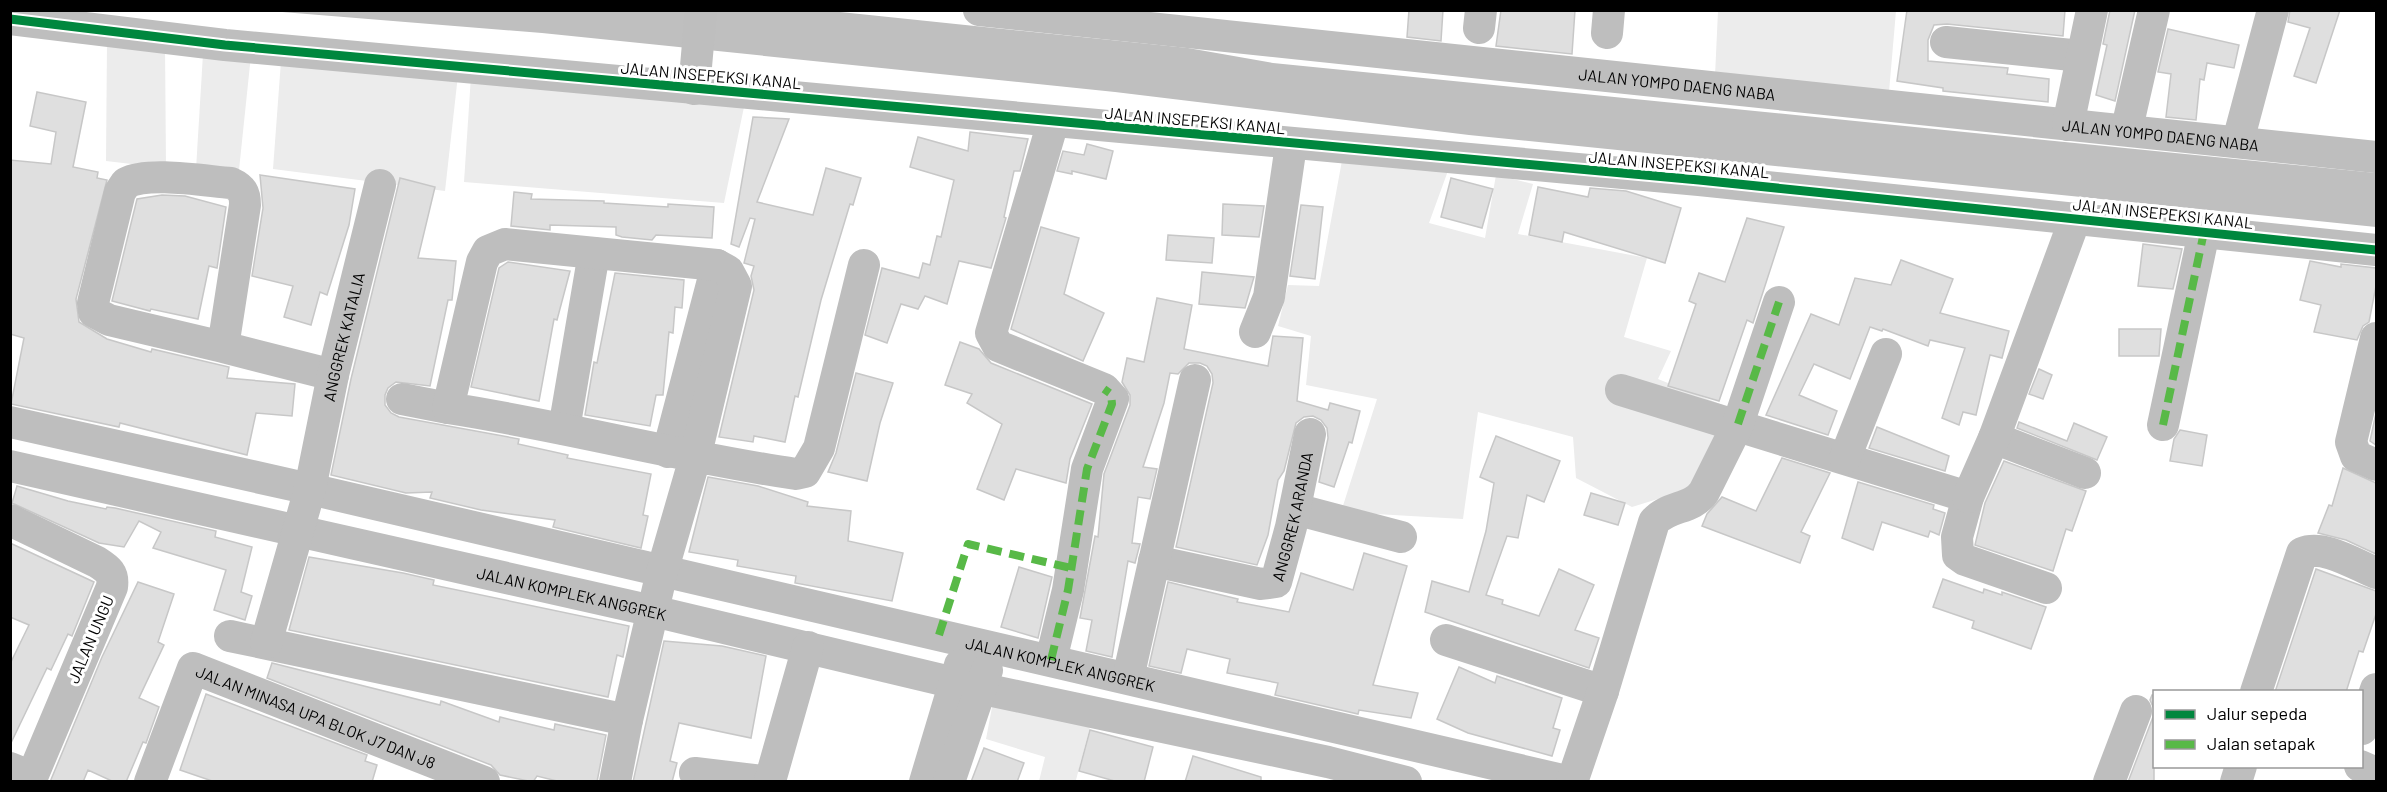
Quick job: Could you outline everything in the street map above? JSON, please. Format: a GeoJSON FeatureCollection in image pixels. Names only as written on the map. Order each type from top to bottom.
{"type":"FeatureCollection","features":[{"type":"Feature","properties":{"kind":"street"},"geometry":{"type":"LineString","coordinates":[[694,89],[701,10]]}},
{"type":"Feature","properties":{"kind":"street","name":"JALAN YOMPO DAENG NABA"},"geometry":{"type":"LineString","coordinates":[[979,10],[2068,124],[2127,128],[2376,156]]}},
{"type":"Feature","properties":{"kind":"street"},"geometry":{"type":"LineString","coordinates":[[2068,124],[2092,10]]}},
{"type":"Feature","properties":{"kind":"street"},"geometry":{"type":"LineString","coordinates":[[2127,128],[2154,10]]}},
{"type":"Feature","properties":{"kind":"street"},"geometry":{"type":"LineString","coordinates":[[2238,141],[2273,10]]}},
{"type":"Feature","properties":{"kind":"street","name":"JALAN INSEPEKSI KANAL"},"geometry":{"type":"LineString","coordinates":[[10,19],[225,45],[1699,180],[2376,250]]}},
{"type":"Feature","properties":{"kind":"street"},"geometry":{"type":"LineString","coordinates":[[1946,42],[2081,56]]}},
{"type":"Feature","properties":{"kind":"street"},"geometry":{"type":"LineString","coordinates":[[1051,660],[1068,590],[1086,469],[1113,399],[1111,394],[1104,389],[998,346],[991,333],[1053,122]]}},
{"type":"Feature","properties":{"kind":"street"},"geometry":{"type":"LineString","coordinates":[[1255,332],[1269,297],[1275,268],[1291,144]]}},
{"type":"Feature","properties":{"kind":"street"},"geometry":{"type":"LineString","coordinates":[[223,347],[245,193],[240,187],[231,183],[168,178],[138,179],[126,183],[120,192],[93,303],[94,312],[109,320],[333,375]]}},
{"type":"Feature","properties":{"kind":"street","name":"ANGGREK KATALIA"},"geometry":{"type":"LineString","coordinates":[[266,643],[310,489],[333,375],[380,184]]}},
{"type":"Feature","properties":{"kind":"street"},"geometry":{"type":"LineString","coordinates":[[2046,588],[1965,560],[1958,555],[1957,537],[1968,497],[1994,438],[2075,219]]}},
{"type":"Feature","properties":{"kind":"street"},"geometry":{"type":"LineString","coordinates":[[2163,425],[2204,232]]}},
{"type":"Feature","properties":{"kind":"street"},"geometry":{"type":"LineString","coordinates":[[448,408],[479,274],[488,251],[505,244],[717,265],[728,271],[736,286],[682,455],[662,572],[627,720],[615,782]]}},
{"type":"Feature","properties":{"kind":"street"},"geometry":{"type":"LineString","coordinates":[[564,429],[594,253]]}},
{"type":"Feature","properties":{"kind":"street"},"geometry":{"type":"LineString","coordinates":[[402,399],[564,429],[682,455],[796,474],[805,472],[812,464],[819,448],[864,265]]}},
{"type":"Feature","properties":{"kind":"street"},"geometry":{"type":"LineString","coordinates":[[1571,782],[1603,691],[1654,522],[1666,511],[1698,501],[1738,424],[1779,302]]}},
{"type":"Feature","properties":{"kind":"street"},"geometry":{"type":"LineString","coordinates":[[2376,338],[2351,442],[2356,456],[2376,465]]}},
{"type":"Feature","properties":{"kind":"street"},"geometry":{"type":"LineString","coordinates":[[1845,458],[1886,354]]}},
{"type":"Feature","properties":{"kind":"street"},"geometry":{"type":"LineString","coordinates":[[1128,678],[1194,380]]}},
{"type":"Feature","properties":{"kind":"street"},"geometry":{"type":"LineString","coordinates":[[1621,390],[1738,424],[1968,497]]}},
{"type":"Feature","properties":{"kind":"street","name":"JALAN KOMPLEK ANGGREK"},"geometry":{"type":"LineString","coordinates":[[10,423],[310,489],[1571,782]]}},
{"type":"Feature","properties":{"kind":"street","name":"ANGGREK ARANDA"},"geometry":{"type":"LineString","coordinates":[[1154,561],[1272,584],[1279,577],[1310,434]]}},
{"type":"Feature","properties":{"kind":"street"},"geometry":{"type":"LineString","coordinates":[[1994,438],[2085,473]]}},
{"type":"Feature","properties":{"kind":"street","name":"JALAN KOMPLEK ANGGREK"},"geometry":{"type":"LineString","coordinates":[[10,466],[405,554],[968,686],[1328,762],[1406,782]]}},
{"type":"Feature","properties":{"kind":"street"},"geometry":{"type":"LineString","coordinates":[[1295,509],[1401,537]]}},
{"type":"Feature","properties":{"kind":"street","name":"JALAN UNGU"},"geometry":{"type":"LineString","coordinates":[[10,520],[97,562],[107,568],[113,578],[112,587],[21,773]]}},
{"type":"Feature","properties":{"kind":"street"},"geometry":{"type":"LineString","coordinates":[[2257,690],[2302,553],[2310,550],[2324,552],[2376,573]]}},
{"type":"Feature","properties":{"kind":"street"},"geometry":{"type":"LineString","coordinates":[[230,636],[627,720]]}},
{"type":"Feature","properties":{"kind":"street"},"geometry":{"type":"LineString","coordinates":[[1446,640],[1603,691]]}},
{"type":"Feature","properties":{"kind":"street"},"geometry":{"type":"LineString","coordinates":[[925,782],[968,686],[982,644]]}},
{"type":"Feature","properties":{"kind":"street"},"geometry":{"type":"LineString","coordinates":[[695,773],[770,781],[808,647]]}},
{"type":"Feature","properties":{"kind":"street","name":"JALAN MINASA UPA BLOK J7 DAN J8"},"geometry":{"type":"LineString","coordinates":[[157,779],[193,668],[484,782]]}},
{"type":"Feature","properties":{"kind":"street"},"geometry":{"type":"LineString","coordinates":[[949,782],[968,686]]}},
{"type":"Feature","properties":{"kind":"street"},"geometry":{"type":"LineString","coordinates":[[2363,724],[2376,689]]}},
{"type":"Feature","properties":{"kind":"street"},"geometry":{"type":"LineString","coordinates":[[2109,782],[2136,711]]}},
{"type":"Feature","properties":{"kind":"shaded area"},"geometry":{"type":"Polygon","coordinates":[[[270,11],[831,11],[1188,48],[1273,63],[2376,173],[2376,227],[1469,135],[1115,92],[542,33],[270,11]]]}},
{"type":"Feature","properties":{"kind":"shaded area"},"geometry":{"type":"Polygon","coordinates":[[[1718,11],[1896,11],[1889,92],[1715,76],[1718,11]]]}},
{"type":"Feature","properties":{"kind":"shaded area"},"geometry":{"type":"Polygon","coordinates":[[[107,42],[165,45],[166,168],[106,161],[107,42]]]}},
{"type":"Feature","properties":{"kind":"shaded area"},"geometry":{"type":"Polygon","coordinates":[[[203,54],[251,55],[239,170],[196,169],[203,54]]]}},
{"type":"Feature","properties":{"kind":"shaded area"},"geometry":{"type":"Polygon","coordinates":[[[281,61],[458,75],[445,191],[273,169],[281,61]]]}},
{"type":"Feature","properties":{"kind":"shaded area"},"geometry":{"type":"Polygon","coordinates":[[[471,76],[744,107],[724,203],[464,182],[471,76]]]}},
{"type":"Feature","properties":{"kind":"shaded area"},"geometry":{"type":"Polygon","coordinates":[[[1343,155],[1449,168],[1429,223],[1485,238],[1496,175],[1533,184],[1518,234],[1647,258],[1624,337],[1671,351],[1658,379],[1730,408],[1693,488],[1632,507],[1576,478],[1573,437],[1478,412],[1463,519],[1341,512],[1377,399],[1306,385],[1311,336],[1278,326],[1288,285],[1319,286],[1343,155]]]}},
{"type":"Feature","properties":{"kind":"shaded area"},"geometry":{"type":"Polygon","coordinates":[[[993,702],[1092,719],[1076,780],[1081,781],[1039,781],[1045,757],[986,739],[993,702]]]}},
{"type":"Feature","properties":{"kind":"building"},"geometry":{"type":"Polygon","coordinates":[[[1409,10],[1443,10],[1441,41],[1407,37],[1409,10]]]}},
{"type":"Feature","properties":{"kind":"building"},"geometry":{"type":"Polygon","coordinates":[[[1501,10],[1575,10],[1572,54],[1496,46],[1501,10]]]}},
{"type":"Feature","properties":{"kind":"building"},"geometry":{"type":"Polygon","coordinates":[[[1907,10],[2065,10],[2063,36],[1947,24],[1934,25],[1928,40],[1928,61],[2008,68],[2007,74],[2049,79],[2048,102],[1943,91],[1943,88],[1897,81],[1907,10]]]}},
{"type":"Feature","properties":{"kind":"building"},"geometry":{"type":"Polygon","coordinates":[[[2110,10],[2135,10],[2115,101],[2096,95],[2107,45],[2103,44],[2110,10]]]}},
{"type":"Feature","properties":{"kind":"building"},"geometry":{"type":"Polygon","coordinates":[[[2290,10],[2340,10],[2316,83],[2294,76],[2310,28],[2288,22],[2290,10]]]}},
{"type":"Feature","properties":{"kind":"building"},"geometry":{"type":"Polygon","coordinates":[[[2168,29],[2239,45],[2234,68],[2207,63],[2204,80],[2200,79],[2196,120],[2166,117],[2171,74],[2158,72],[2168,29]]]}},
{"type":"Feature","properties":{"kind":"building"},"geometry":{"type":"Polygon","coordinates":[[[37,92],[86,102],[73,167],[98,172],[97,178],[107,180],[76,299],[79,322],[107,339],[151,352],[152,349],[229,367],[227,378],[295,384],[292,416],[256,413],[247,455],[120,423],[119,427],[11,404],[24,338],[10,334],[10,160],[51,164],[56,132],[30,126],[37,92]]]}},
{"type":"Feature","properties":{"kind":"building"},"geometry":{"type":"Polygon","coordinates":[[[753,117],[789,119],[757,202],[813,215],[826,168],[861,178],[853,205],[850,204],[821,300],[785,442],[754,436],[753,442],[719,437],[754,290],[751,276],[754,266],[744,263],[755,219],[750,218],[739,247],[731,244],[753,117]]]}},
{"type":"Feature","properties":{"kind":"building"},"geometry":{"type":"Polygon","coordinates":[[[970,132],[1028,139],[1020,171],[1014,171],[1004,217],[1006,218],[991,268],[959,261],[947,304],[925,296],[918,309],[901,304],[887,343],[865,335],[882,268],[919,278],[923,263],[930,265],[937,236],[941,237],[954,180],[910,167],[918,137],[968,151],[970,132]]]}},
{"type":"Feature","properties":{"kind":"building"},"geometry":{"type":"Polygon","coordinates":[[[1087,144],[1113,151],[1106,179],[1072,171],[1072,174],[1057,171],[1063,151],[1084,155],[1087,144]]]}},
{"type":"Feature","properties":{"kind":"building"},"geometry":{"type":"Polygon","coordinates":[[[260,175],[355,189],[349,225],[327,295],[320,292],[311,325],[284,317],[293,286],[252,276],[263,208],[260,175]]]}},
{"type":"Feature","properties":{"kind":"building"},"geometry":{"type":"Polygon","coordinates":[[[400,178],[435,187],[418,258],[456,261],[452,300],[448,300],[430,386],[396,382],[388,388],[385,405],[391,413],[399,417],[519,439],[518,444],[568,455],[567,458],[651,474],[643,515],[648,516],[641,548],[553,527],[555,520],[481,510],[430,498],[432,492],[406,493],[331,475],[351,379],[400,178]]]}},
{"type":"Feature","properties":{"kind":"building"},"geometry":{"type":"Polygon","coordinates":[[[1451,178],[1493,189],[1482,228],[1441,217],[1451,178]]]}},
{"type":"Feature","properties":{"kind":"building"},"geometry":{"type":"Polygon","coordinates":[[[1538,187],[1588,197],[1590,188],[1626,191],[1681,208],[1665,263],[1564,232],[1562,242],[1529,235],[1538,187]]]}},
{"type":"Feature","properties":{"kind":"building"},"geometry":{"type":"Polygon","coordinates":[[[514,192],[532,194],[531,199],[604,201],[604,203],[668,207],[668,204],[714,207],[712,238],[656,235],[652,240],[616,235],[616,227],[550,225],[550,230],[511,226],[514,192]]]}},
{"type":"Feature","properties":{"kind":"building"},"geometry":{"type":"Polygon","coordinates":[[[162,195],[185,196],[226,207],[217,268],[209,266],[198,319],[151,309],[150,311],[112,301],[137,199],[162,195]]]}},
{"type":"Feature","properties":{"kind":"building"},"geometry":{"type":"Polygon","coordinates":[[[1223,204],[1264,206],[1259,237],[1222,235],[1223,204]]]}},
{"type":"Feature","properties":{"kind":"building"},"geometry":{"type":"Polygon","coordinates":[[[1301,205],[1323,207],[1315,279],[1290,276],[1301,205]]]}},
{"type":"Feature","properties":{"kind":"building"},"geometry":{"type":"Polygon","coordinates":[[[1747,218],[1784,227],[1753,323],[1747,320],[1719,401],[1668,386],[1696,304],[1689,301],[1699,273],[1725,282],[1747,218]]]}},
{"type":"Feature","properties":{"kind":"building"},"geometry":{"type":"Polygon","coordinates":[[[1041,227],[1079,238],[1064,294],[1104,313],[1083,361],[1011,329],[1041,227]]]}},
{"type":"Feature","properties":{"kind":"building"},"geometry":{"type":"Polygon","coordinates":[[[1168,235],[1214,238],[1212,263],[1166,260],[1168,235]]]}},
{"type":"Feature","properties":{"kind":"building"},"geometry":{"type":"Polygon","coordinates":[[[2143,244],[2182,249],[2173,289],[2138,286],[2143,244]]]}},
{"type":"Feature","properties":{"kind":"building"},"geometry":{"type":"Polygon","coordinates":[[[1901,260],[1953,279],[1940,313],[2009,331],[2002,358],[1990,355],[1976,415],[1963,412],[1959,425],[1942,418],[1965,348],[1930,340],[1928,346],[1883,329],[1882,331],[1870,327],[1850,379],[1814,364],[1799,395],[1837,411],[1828,435],[1766,415],[1811,314],[1839,325],[1855,278],[1891,285],[1901,260]]]}},
{"type":"Feature","properties":{"kind":"building"},"geometry":{"type":"Polygon","coordinates":[[[2310,261],[2341,267],[2341,264],[2376,268],[2376,286],[2369,322],[2363,326],[2357,340],[2314,332],[2321,305],[2300,300],[2310,261]]]}},
{"type":"Feature","properties":{"kind":"building"},"geometry":{"type":"Polygon","coordinates":[[[508,262],[570,271],[557,320],[554,319],[539,401],[471,387],[499,268],[508,262]]]}},
{"type":"Feature","properties":{"kind":"building"},"geometry":{"type":"Polygon","coordinates":[[[1202,272],[1254,277],[1245,308],[1199,304],[1202,272]]]}},
{"type":"Feature","properties":{"kind":"building"},"geometry":{"type":"Polygon","coordinates":[[[615,273],[684,280],[682,308],[675,307],[673,333],[669,332],[663,395],[656,395],[650,426],[585,415],[594,362],[597,363],[615,273]]]}},
{"type":"Feature","properties":{"kind":"building"},"geometry":{"type":"Polygon","coordinates":[[[1157,298],[1192,305],[1184,349],[1268,366],[1273,336],[1303,338],[1297,401],[1328,410],[1330,403],[1360,411],[1352,443],[1349,442],[1334,487],[1319,482],[1328,438],[1327,428],[1321,420],[1313,416],[1304,417],[1296,423],[1284,471],[1278,480],[1268,535],[1257,565],[1176,547],[1213,383],[1212,374],[1207,366],[1200,363],[1189,363],[1178,374],[1170,373],[1164,403],[1143,467],[1157,469],[1150,499],[1138,497],[1132,543],[1140,544],[1135,563],[1128,561],[1112,657],[1086,651],[1092,620],[1080,618],[1095,536],[1098,537],[1104,474],[1130,405],[1130,395],[1122,382],[1127,358],[1144,362],[1157,298]]]}},
{"type":"Feature","properties":{"kind":"building"},"geometry":{"type":"Polygon","coordinates":[[[2119,329],[2161,329],[2159,356],[2119,356],[2119,329]]]}},
{"type":"Feature","properties":{"kind":"building"},"geometry":{"type":"Polygon","coordinates":[[[960,342],[979,349],[991,363],[1092,404],[1070,459],[1066,483],[1016,469],[1004,500],[977,489],[1002,424],[967,403],[972,394],[945,385],[960,342]]]}},
{"type":"Feature","properties":{"kind":"building"},"geometry":{"type":"Polygon","coordinates":[[[2039,369],[2052,375],[2043,399],[2029,394],[2039,369]]]}},
{"type":"Feature","properties":{"kind":"building"},"geometry":{"type":"Polygon","coordinates":[[[856,373],[893,383],[880,423],[867,481],[828,472],[836,453],[856,373]]]}},
{"type":"Feature","properties":{"kind":"building"},"geometry":{"type":"Polygon","coordinates":[[[2376,413],[2376,445],[2370,441],[2376,413]]]}},
{"type":"Feature","properties":{"kind":"building"},"geometry":{"type":"Polygon","coordinates":[[[2019,422],[2067,441],[2074,423],[2107,437],[2097,460],[2017,428],[2019,422]]]}},
{"type":"Feature","properties":{"kind":"building"},"geometry":{"type":"Polygon","coordinates":[[[1877,427],[1949,456],[1945,471],[1869,448],[1877,427]]]}},
{"type":"Feature","properties":{"kind":"building"},"geometry":{"type":"Polygon","coordinates":[[[2180,430],[2207,435],[2202,466],[2170,461],[2174,439],[2180,430]]]}},
{"type":"Feature","properties":{"kind":"building"},"geometry":{"type":"Polygon","coordinates":[[[1496,436],[1560,461],[1544,502],[1527,495],[1518,538],[1507,536],[1486,595],[1503,600],[1502,604],[1539,616],[1559,569],[1594,585],[1575,630],[1599,638],[1589,668],[1425,612],[1432,581],[1469,592],[1486,531],[1494,483],[1480,477],[1496,436]]]}},
{"type":"Feature","properties":{"kind":"building"},"geometry":{"type":"Polygon","coordinates":[[[1782,458],[1830,473],[1801,532],[1810,536],[1800,563],[1702,526],[1707,514],[1722,497],[1756,511],[1782,458]]]}},
{"type":"Feature","properties":{"kind":"building"},"geometry":{"type":"Polygon","coordinates":[[[2004,461],[2086,491],[2072,531],[2066,529],[2053,571],[1975,545],[1985,503],[2004,461]]]}},
{"type":"Feature","properties":{"kind":"building"},"geometry":{"type":"Polygon","coordinates":[[[2343,468],[2376,483],[2376,554],[2346,540],[2318,533],[2329,505],[2332,506],[2343,468]]]}},
{"type":"Feature","properties":{"kind":"building"},"geometry":{"type":"Polygon","coordinates":[[[708,477],[758,486],[808,502],[807,506],[851,511],[848,541],[903,553],[892,601],[795,583],[796,576],[737,566],[738,560],[689,552],[708,477]]]}},
{"type":"Feature","properties":{"kind":"building"},"geometry":{"type":"Polygon","coordinates":[[[1858,482],[1934,505],[1933,509],[1945,513],[1939,535],[1930,531],[1928,537],[1882,522],[1873,550],[1842,538],[1858,482]]]}},
{"type":"Feature","properties":{"kind":"building"},"geometry":{"type":"Polygon","coordinates":[[[17,486],[68,501],[106,509],[107,507],[115,508],[216,531],[215,537],[252,547],[241,592],[252,596],[245,620],[214,610],[226,570],[153,548],[161,532],[139,521],[124,547],[99,543],[12,503],[17,486]]]}},
{"type":"Feature","properties":{"kind":"building"},"geometry":{"type":"Polygon","coordinates":[[[1591,493],[1625,503],[1618,525],[1584,515],[1591,493]]]}},
{"type":"Feature","properties":{"kind":"building"},"geometry":{"type":"Polygon","coordinates":[[[10,543],[94,582],[72,636],[68,634],[51,670],[47,668],[10,745],[10,664],[29,625],[10,617],[10,543]]]}},
{"type":"Feature","properties":{"kind":"building"},"geometry":{"type":"Polygon","coordinates":[[[1364,553],[1407,566],[1373,685],[1418,693],[1411,718],[1359,710],[1358,714],[1275,695],[1278,683],[1227,673],[1230,659],[1187,649],[1181,673],[1149,666],[1168,582],[1238,599],[1237,602],[1289,612],[1301,573],[1353,590],[1364,553]]]}},
{"type":"Feature","properties":{"kind":"building"},"geometry":{"type":"Polygon","coordinates":[[[309,557],[403,573],[434,580],[433,585],[629,626],[623,657],[617,655],[608,697],[289,630],[309,557]]]}},
{"type":"Feature","properties":{"kind":"building"},"geometry":{"type":"Polygon","coordinates":[[[1019,567],[1052,577],[1038,638],[1001,627],[1019,567]]]}},
{"type":"Feature","properties":{"kind":"building"},"geometry":{"type":"Polygon","coordinates":[[[2316,569],[2376,591],[2376,614],[2363,652],[2359,651],[2347,690],[2276,690],[2316,569]]]}},
{"type":"Feature","properties":{"kind":"building"},"geometry":{"type":"Polygon","coordinates":[[[1943,579],[1983,593],[1984,589],[2002,595],[2002,592],[2046,607],[2031,649],[1972,628],[1974,621],[1933,607],[1943,579]]]}},
{"type":"Feature","properties":{"kind":"building"},"geometry":{"type":"Polygon","coordinates":[[[138,582],[174,594],[158,642],[164,645],[139,698],[159,707],[146,743],[143,742],[126,782],[114,782],[88,770],[83,782],[50,782],[102,657],[138,582]]]}},
{"type":"Feature","properties":{"kind":"building"},"geometry":{"type":"Polygon","coordinates":[[[664,641],[722,646],[766,656],[751,738],[679,723],[670,761],[677,763],[672,782],[633,782],[664,641]]]}},
{"type":"Feature","properties":{"kind":"building"},"geometry":{"type":"Polygon","coordinates":[[[272,663],[440,705],[441,701],[499,722],[500,717],[554,730],[555,724],[606,735],[597,782],[561,782],[537,776],[533,782],[500,775],[491,765],[267,678],[272,663]]]}},
{"type":"Feature","properties":{"kind":"building"},"geometry":{"type":"Polygon","coordinates":[[[1459,667],[1495,683],[1497,676],[1562,698],[1553,728],[1560,730],[1552,756],[1468,733],[1437,719],[1459,667]]]}},
{"type":"Feature","properties":{"kind":"building"},"geometry":{"type":"Polygon","coordinates":[[[206,694],[367,755],[365,761],[377,765],[372,782],[215,782],[180,770],[206,694]]]}},
{"type":"Feature","properties":{"kind":"building"},"geometry":{"type":"Polygon","coordinates":[[[2153,717],[2154,782],[2128,782],[2153,717]]]}},
{"type":"Feature","properties":{"kind":"building"},"geometry":{"type":"Polygon","coordinates":[[[1090,730],[1153,747],[1144,782],[1118,782],[1079,771],[1090,730]]]}},
{"type":"Feature","properties":{"kind":"building"},"geometry":{"type":"Polygon","coordinates":[[[984,748],[1024,763],[1017,782],[971,782],[984,748]]]}},
{"type":"Feature","properties":{"kind":"building"},"geometry":{"type":"Polygon","coordinates":[[[1193,756],[1261,777],[1261,782],[1185,782],[1193,756]]]}},
{"type":"Feature","properties":{"kind":"marked path"},"geometry":{"type":"LineString","coordinates":[[2163,425],[2204,232]]}},
{"type":"Feature","properties":{"kind":"marked path"},"geometry":{"type":"LineString","coordinates":[[1738,424],[1779,302]]}},
{"type":"Feature","properties":{"kind":"marked path"},"geometry":{"type":"LineString","coordinates":[[1051,660],[1068,590],[1087,469],[1112,404],[1111,394],[1104,389]]}},
{"type":"Feature","properties":{"kind":"marked path"},"geometry":{"type":"LineString","coordinates":[[939,635],[968,544],[1071,568]]}},
{"type":"Feature","properties":{"kind":"cycle path"},"geometry":{"type":"LineString","coordinates":[[10,19],[225,45],[1699,180],[2376,250]]}}]}
